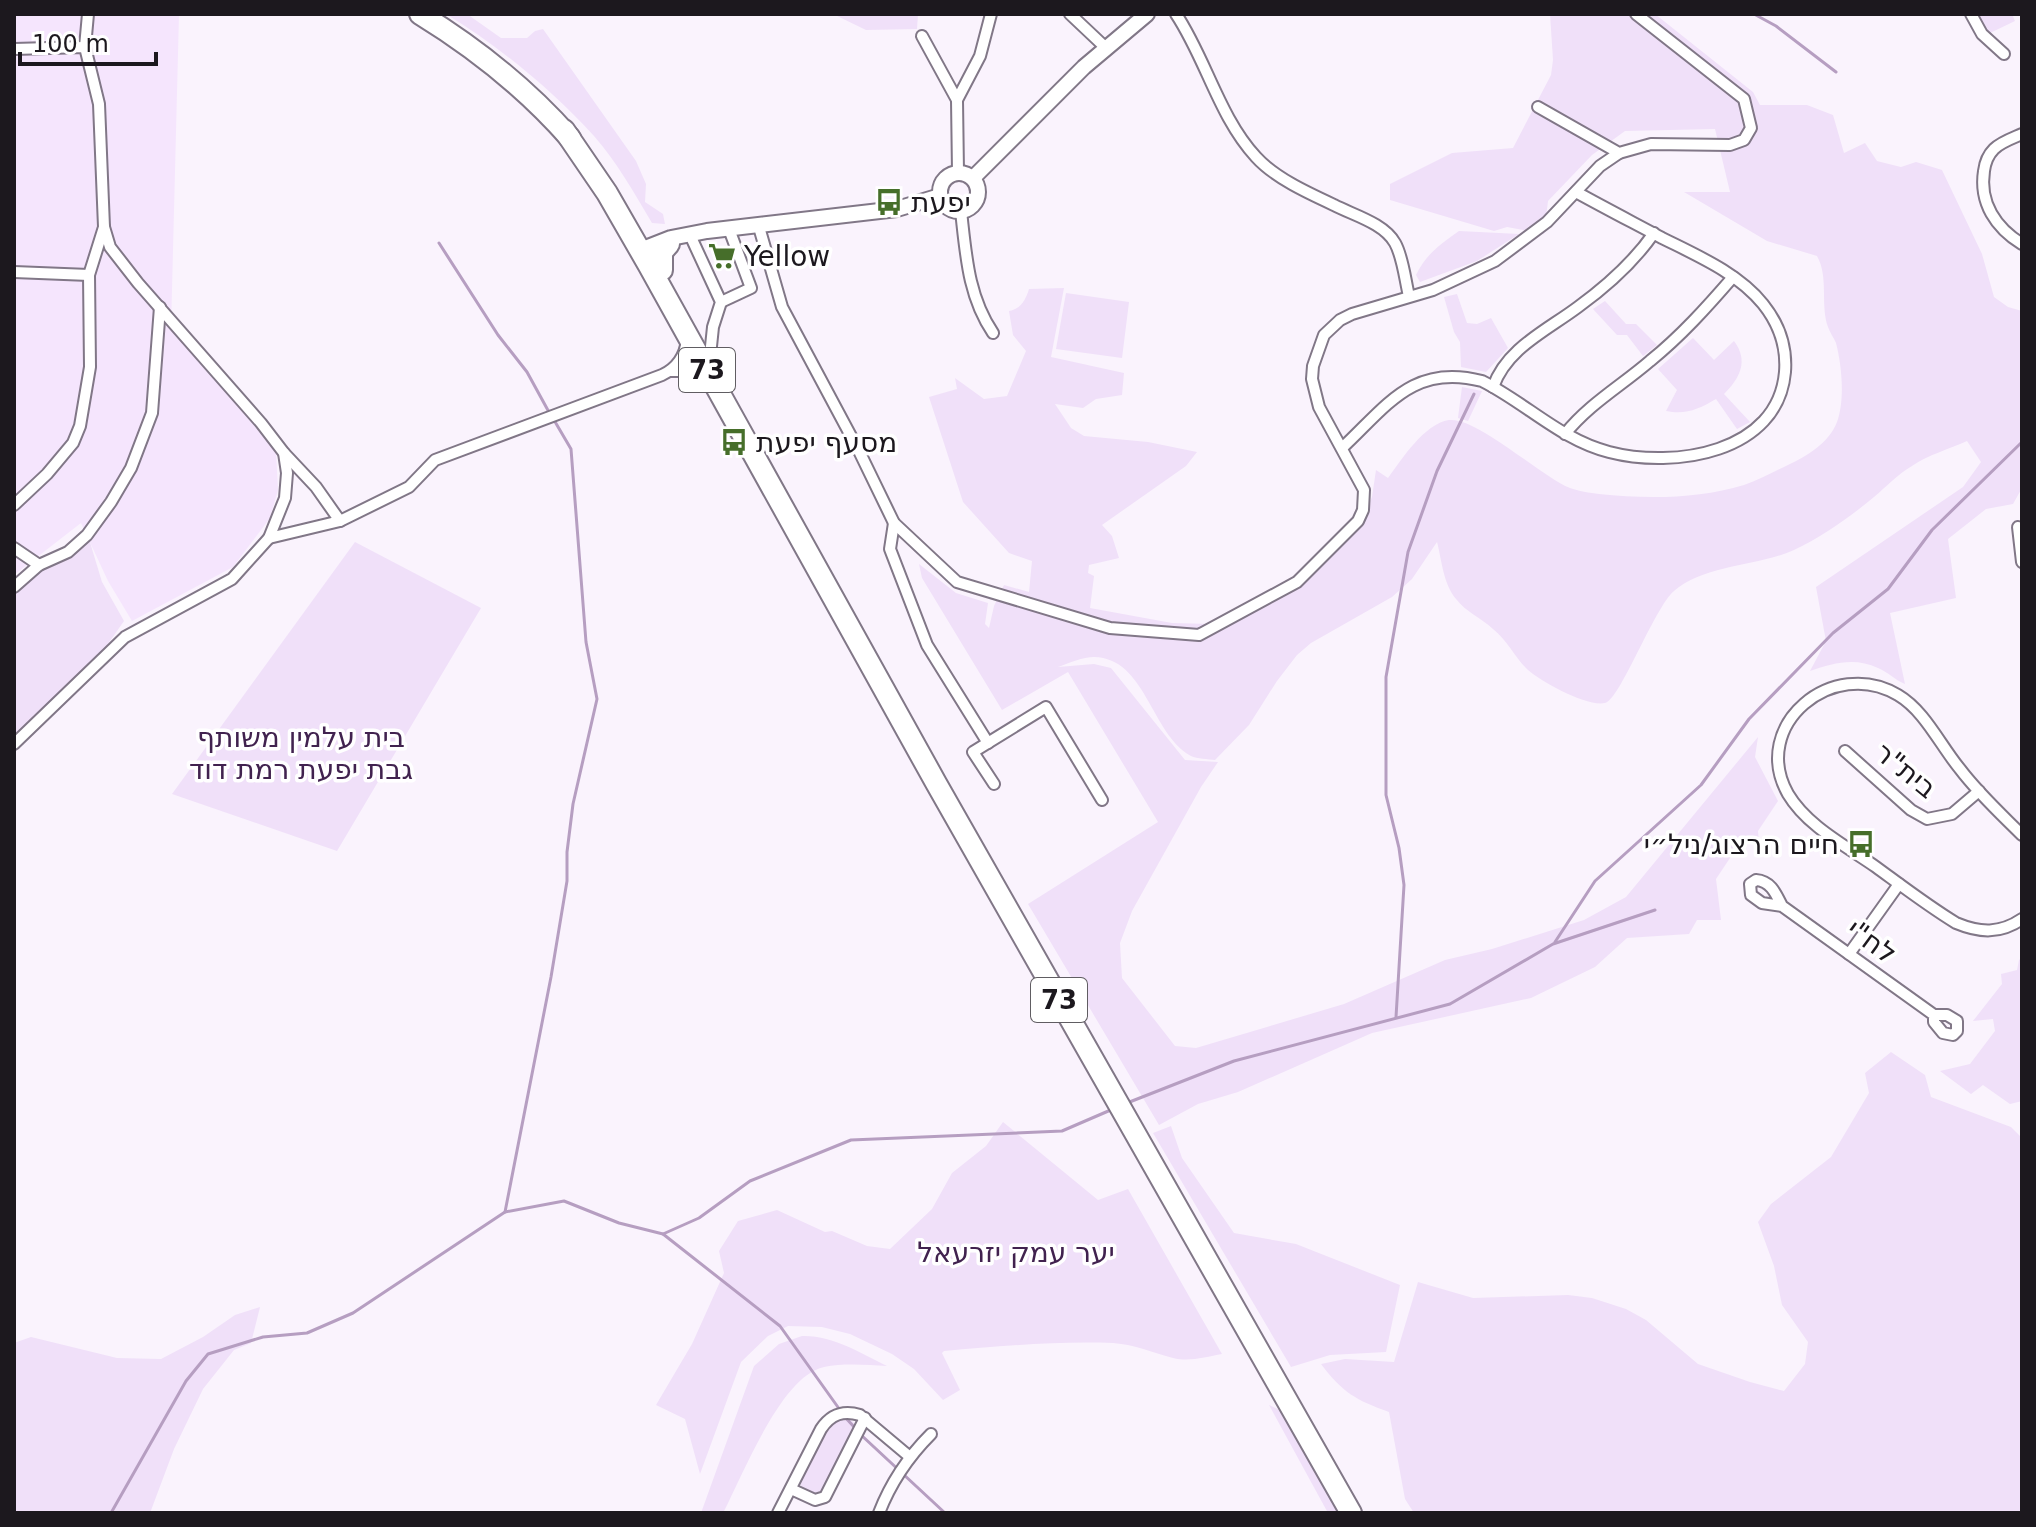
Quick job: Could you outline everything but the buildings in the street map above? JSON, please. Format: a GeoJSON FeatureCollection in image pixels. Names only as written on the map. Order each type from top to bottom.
{"type":"FeatureCollection","features":[{"type":"Feature","properties":{"kind":"highway","name":"73"},"geometry":{"type":"LineString","coordinates":[[420,14],[482,55],[538,102],[564,130],[602,185],[654,249],[773,485]]}},
{"type":"Feature","properties":{"kind":"highway","name":"73"},"geometry":{"type":"LineString","coordinates":[[654,249],[687,334],[936,783],[1351,1513]]}},
{"type":"Feature","properties":{"kind":"street"},"geometry":{"type":"LineString","coordinates":[[88,14],[85,47],[99,104],[104,227],[110,247],[316,487],[340,521]]}},
{"type":"Feature","properties":{"kind":"street"},"geometry":{"type":"LineString","coordinates":[[957,100],[980,56],[991,14]]}},
{"type":"Feature","properties":{"kind":"street"},"geometry":{"type":"LineString","coordinates":[[1070,14],[1106,48]]}},
{"type":"Feature","properties":{"kind":"street"},"geometry":{"type":"LineString","coordinates":[[973,178],[1106,48],[1147,14]]}},
{"type":"Feature","properties":{"kind":"street"},"geometry":{"type":"LineString","coordinates":[[1176,14],[1189,34],[1230,120],[1255,157],[1283,177],[1335,206],[1369,219],[1395,242],[1409,296]]}},
{"type":"Feature","properties":{"kind":"street"},"geometry":{"type":"LineString","coordinates":[[759,227],[782,307],[894,523],[957,582],[1110,628],[1199,635],[1297,582],[1358,521],[1363,510],[1364,490],[1315,394],[1313,366],[1317,351],[1324,335],[1340,320],[1368,308],[1454,282],[1495,261],[1547,222],[1600,166],[1619,153],[1668,143],[1730,145],[1744,140],[1751,128],[1744,99],[1636,14]]}},
{"type":"Feature","properties":{"kind":"street"},"geometry":{"type":"LineString","coordinates":[[1971,14],[1982,34],[2004,54]]}},
{"type":"Feature","properties":{"kind":"street"},"geometry":{"type":"LineString","coordinates":[[922,36],[957,100],[958,172]]}},
{"type":"Feature","properties":{"kind":"street"},"geometry":{"type":"LineString","coordinates":[[14,49],[85,47]]}},
{"type":"Feature","properties":{"kind":"street"},"geometry":{"type":"LineString","coordinates":[[1538,107],[1619,153]]}},
{"type":"Feature","properties":{"kind":"street"},"geometry":{"type":"LineString","coordinates":[[2022,134],[1994,149],[1986,161],[1982,186],[1984,198],[1997,222],[2022,244]]}},
{"type":"Feature","properties":{"kind":"street"},"geometry":{"type":"LineString","coordinates":[[958,172],[973,178],[978,189],[973,206],[961,211],[945,206],[940,196],[946,177],[958,172]]}},
{"type":"Feature","properties":{"kind":"street"},"geometry":{"type":"LineString","coordinates":[[1342,448],[1402,390],[1438,376],[1466,377],[1493,387],[1565,434],[1608,452],[1627,456],[1688,455],[1724,446],[1754,432],[1764,423],[1777,403],[1784,379],[1785,351],[1774,319],[1757,297],[1733,277],[1576,192]]}},
{"type":"Feature","properties":{"kind":"street"},"geometry":{"type":"LineString","coordinates":[[654,249],[690,235],[897,209],[940,196]]}},
{"type":"Feature","properties":{"kind":"street"},"geometry":{"type":"LineString","coordinates":[[961,211],[968,276],[981,315],[993,333]]}},
{"type":"Feature","properties":{"kind":"street"},"geometry":{"type":"LineString","coordinates":[[14,505],[47,474],[73,443],[80,426],[90,367],[89,275],[104,227]]}},
{"type":"Feature","properties":{"kind":"street"},"geometry":{"type":"LineString","coordinates":[[721,302],[751,288],[729,229]]}},
{"type":"Feature","properties":{"kind":"street"},"geometry":{"type":"LineString","coordinates":[[1493,387],[1498,372],[1510,356],[1605,287],[1634,259],[1654,233]]}},
{"type":"Feature","properties":{"kind":"street"},"geometry":{"type":"LineString","coordinates":[[690,235],[721,302],[713,327],[710,356]]}},
{"type":"Feature","properties":{"kind":"street"},"geometry":{"type":"LineString","coordinates":[[14,272],[89,275]]}},
{"type":"Feature","properties":{"kind":"street"},"geometry":{"type":"LineString","coordinates":[[1565,434],[1583,411],[1630,378],[1685,331],[1733,277]]}},
{"type":"Feature","properties":{"kind":"street"},"geometry":{"type":"LineString","coordinates":[[14,587],[39,565],[68,552],[87,535],[131,468],[152,413],[160,307]]}},
{"type":"Feature","properties":{"kind":"street"},"geometry":{"type":"LineString","coordinates":[[670,371],[684,355],[687,334]]}},
{"type":"Feature","properties":{"kind":"street"},"geometry":{"type":"LineString","coordinates":[[269,538],[340,521],[409,487],[435,460],[670,371],[697,373],[712,379]]}},
{"type":"Feature","properties":{"kind":"street"},"geometry":{"type":"LineString","coordinates":[[14,744],[125,637],[232,579],[269,538],[285,498],[287,473],[284,453]]}},
{"type":"Feature","properties":{"kind":"street"},"geometry":{"type":"LineString","coordinates":[[894,523],[890,549],[927,645],[988,743]]}},
{"type":"Feature","properties":{"kind":"street"},"geometry":{"type":"LineString","coordinates":[[2018,527],[2022,562]]}},
{"type":"Feature","properties":{"kind":"street"},"geometry":{"type":"LineString","coordinates":[[14,548],[39,565]]}},
{"type":"Feature","properties":{"kind":"street"},"geometry":{"type":"LineString","coordinates":[[2022,835],[1979,791],[1914,708],[1894,692],[1868,684],[1839,685],[1818,694],[1798,710],[1784,732],[1779,756],[1782,780],[1803,814],[1814,824],[1956,923],[1976,930],[2001,930],[2022,919]]}},
{"type":"Feature","properties":{"kind":"street"},"geometry":{"type":"LineString","coordinates":[[994,784],[973,752],[1046,707],[1102,800]]}},
{"type":"Feature","properties":{"kind":"street","name":"בית\"ר"},"geometry":{"type":"LineString","coordinates":[[1845,751],[1911,810],[1927,819],[1952,814],[1979,791]]}},
{"type":"Feature","properties":{"kind":"street"},"geometry":{"type":"LineString","coordinates":[[1849,954],[1899,884]]}},
{"type":"Feature","properties":{"kind":"street","name":"לח\"י"},"geometry":{"type":"LineString","coordinates":[[1782,906],[1934,1015]]}},
{"type":"Feature","properties":{"kind":"street"},"geometry":{"type":"LineString","coordinates":[[778,1513],[830,1418],[851,1412],[865,1418],[910,1457]]}},
{"type":"Feature","properties":{"kind":"street"},"geometry":{"type":"LineString","coordinates":[[791,1489],[815,1500],[825,1497],[865,1418]]}},
{"type":"Feature","properties":{"kind":"street"},"geometry":{"type":"LineString","coordinates":[[879,1513],[895,1479],[931,1434]]}},
{"type":"Feature","properties":{"kind":"shaded area"},"geometry":{"type":"Polygon","coordinates":[[[14,14],[179,14],[171,329],[276,451],[278,490],[270,518],[233,567],[132,621],[108,581],[81,523],[14,575],[14,14]]]}},
{"type":"Feature","properties":{"kind":"green space"},"geometry":{"type":"Polygon","coordinates":[[[446,14],[467,14],[501,38],[527,38],[543,29],[636,161],[646,184],[645,202],[663,214],[665,224],[652,223],[610,156],[561,102],[505,55],[446,14]]]}},
{"type":"Feature","properties":{"kind":"green space"},"geometry":{"type":"Polygon","coordinates":[[[833,14],[918,14],[917,29],[866,30],[833,14]]]}},
{"type":"Feature","properties":{"kind":"green space"},"geometry":{"type":"Polygon","coordinates":[[[1550,14],[1655,14],[1753,92],[1760,105],[1807,105],[1833,115],[1844,153],[1865,143],[1877,161],[1901,167],[1916,162],[1942,170],[1982,254],[1994,297],[2008,307],[2022,311],[2022,488],[2013,504],[1986,509],[1948,539],[1956,598],[1890,613],[1905,684],[1882,670],[1861,663],[1836,664],[1810,671],[1826,641],[1816,587],[1963,487],[1981,462],[1967,441],[1907,469],[1846,519],[1804,545],[1779,556],[1701,576],[1674,591],[1657,615],[1619,687],[1605,703],[1576,697],[1528,670],[1498,634],[1456,599],[1446,579],[1437,542],[1412,579],[1392,597],[1311,643],[1297,655],[1249,725],[1215,760],[1193,757],[1177,745],[1137,683],[1111,661],[1090,657],[1058,667],[1094,664],[1111,668],[1185,760],[1218,762],[1132,911],[1120,943],[1122,978],[1175,1046],[1196,1048],[1344,1004],[1445,960],[1492,949],[1584,920],[1626,897],[1758,737],[1755,757],[1778,801],[1758,831],[1759,843],[1738,846],[1716,879],[1721,920],[1697,920],[1689,934],[1627,938],[1595,967],[1531,998],[1372,1033],[1238,1092],[1198,1104],[1159,1125],[1028,904],[1158,822],[1068,672],[1002,710],[922,578],[919,564],[956,593],[988,603],[985,624],[989,628],[994,606],[1004,585],[1029,592],[1032,561],[1009,553],[963,502],[929,397],[957,389],[955,378],[984,399],[1007,396],[1026,351],[1013,335],[1009,311],[1022,303],[1029,289],[1064,288],[1051,357],[1124,373],[1122,395],[1096,399],[1083,408],[1055,404],[1071,428],[1084,436],[1148,442],[1197,452],[1186,466],[1102,525],[1112,536],[1119,558],[1089,565],[1088,573],[1094,576],[1090,608],[1172,623],[1212,624],[1293,580],[1366,510],[1372,497],[1376,470],[1388,478],[1422,435],[1449,420],[1475,428],[1570,488],[1599,494],[1654,497],[1727,490],[1750,483],[1803,457],[1829,436],[1837,422],[1841,404],[1840,362],[1826,318],[1821,264],[1817,256],[1767,241],[1684,192],[1730,192],[1715,129],[1625,131],[1592,155],[1548,201],[1544,234],[1507,227],[1494,231],[1390,200],[1390,184],[1452,153],[1513,148],[1551,75],[1550,14]]]}},
{"type":"Feature","properties":{"kind":"green space"},"geometry":{"type":"Polygon","coordinates":[[[1978,14],[2012,14],[2015,21],[1988,34],[1978,14]]]}},
{"type":"Feature","properties":{"kind":"green space"},"geometry":{"type":"Polygon","coordinates":[[[1459,231],[1519,234],[1477,261],[1420,282],[1416,275],[1424,261],[1459,231]]]}},
{"type":"Feature","properties":{"kind":"green space"},"geometry":{"type":"Polygon","coordinates":[[[1066,293],[1129,302],[1122,358],[1056,349],[1066,293]]]}},
{"type":"Feature","properties":{"kind":"green space"},"geometry":{"type":"Polygon","coordinates":[[[1457,294],[1467,323],[1477,324],[1491,318],[1508,348],[1486,372],[1461,367],[1460,342],[1444,297],[1457,294]]]}},
{"type":"Feature","properties":{"kind":"green space"},"geometry":{"type":"Polygon","coordinates":[[[1605,301],[1626,324],[1636,324],[1657,345],[1643,356],[1627,335],[1617,335],[1593,309],[1605,301]]]}},
{"type":"Feature","properties":{"kind":"green space"},"geometry":{"type":"Polygon","coordinates":[[[1693,338],[1714,360],[1734,341],[1739,348],[1741,369],[1724,394],[1750,422],[1737,429],[1716,399],[1692,410],[1666,411],[1677,390],[1658,369],[1693,338]]]}},
{"type":"Feature","properties":{"kind":"green space"},"geometry":{"type":"Polygon","coordinates":[[[1462,387],[1482,391],[1468,421],[1458,418],[1462,387]]]}},
{"type":"Feature","properties":{"kind":"green space"},"geometry":{"type":"Polygon","coordinates":[[[89,539],[102,582],[124,621],[79,685],[14,752],[14,590],[56,555],[89,539]]]}},
{"type":"Feature","properties":{"kind":"green space","name":"בית עלמין משותף גבת יפעת רמת דוד"},"geometry":{"type":"Polygon","coordinates":[[[355,542],[481,608],[337,851],[172,794],[355,542]]]}},
{"type":"Feature","properties":{"kind":"green space"},"geometry":{"type":"Polygon","coordinates":[[[2022,958],[2022,1101],[2010,1104],[1983,1085],[1971,1094],[1940,1071],[1970,1064],[1995,1031],[1993,1019],[1973,1021],[2002,984],[2001,974],[2017,970],[2022,958]]]}},
{"type":"Feature","properties":{"kind":"green space"},"geometry":{"type":"Polygon","coordinates":[[[1891,1052],[1925,1075],[1931,1097],[2011,1127],[2022,1138],[2022,1513],[1414,1513],[1405,1499],[1389,1412],[1351,1394],[1321,1364],[1345,1359],[1394,1362],[1418,1282],[1473,1298],[1568,1295],[1592,1298],[1626,1309],[1646,1320],[1698,1364],[1784,1391],[1805,1364],[1808,1342],[1782,1305],[1774,1266],[1758,1222],[1771,1204],[1831,1157],[1869,1093],[1865,1073],[1891,1052]]]}},
{"type":"Feature","properties":{"kind":"green space","name":"יער עמק יזרעאל"},"geometry":{"type":"Polygon","coordinates":[[[1003,1122],[1098,1200],[1128,1189],[1222,1354],[1179,1359],[1113,1343],[1028,1344],[944,1351],[942,1353],[960,1390],[943,1400],[914,1369],[892,1354],[850,1334],[822,1327],[788,1326],[768,1336],[741,1362],[700,1474],[685,1419],[656,1405],[692,1344],[724,1273],[719,1251],[738,1221],[777,1210],[825,1232],[832,1231],[867,1246],[890,1249],[932,1209],[952,1173],[986,1146],[1003,1122]]]}},
{"type":"Feature","properties":{"kind":"green space"},"geometry":{"type":"Polygon","coordinates":[[[1171,1126],[1182,1158],[1234,1233],[1296,1244],[1400,1285],[1386,1352],[1330,1355],[1291,1367],[1153,1133],[1171,1126]]]}},
{"type":"Feature","properties":{"kind":"green space"},"geometry":{"type":"Polygon","coordinates":[[[260,1307],[251,1343],[234,1350],[203,1389],[174,1449],[150,1513],[14,1513],[14,1343],[31,1337],[117,1358],[161,1359],[203,1337],[235,1315],[260,1307]]]}},
{"type":"Feature","properties":{"kind":"green space"},"geometry":{"type":"Polygon","coordinates":[[[802,1336],[825,1338],[887,1366],[832,1366],[808,1374],[778,1407],[723,1513],[701,1513],[754,1366],[779,1344],[802,1336]]]}},
{"type":"Feature","properties":{"kind":"green space"},"geometry":{"type":"Polygon","coordinates":[[[1269,1405],[1280,1410],[1339,1513],[1328,1513],[1269,1405]]]}},
{"type":"Feature","properties":{"kind":"green space"},"geometry":{"type":"Polygon","coordinates":[[[849,1418],[856,1425],[823,1491],[815,1493],[801,1487],[800,1479],[823,1435],[833,1421],[849,1418]]]}},
{"type":"Feature","properties":{"kind":"waterway"},"geometry":{"type":"LineString","coordinates":[[1754,14],[1776,26],[1836,72]]}},
{"type":"Feature","properties":{"kind":"waterway"},"geometry":{"type":"LineString","coordinates":[[439,243],[498,335],[527,372],[550,414]]}},
{"type":"Feature","properties":{"kind":"waterway"},"geometry":{"type":"LineString","coordinates":[[1396,1017],[1404,885],[1386,795],[1386,677],[1408,552],[1437,471],[1474,394]]}},
{"type":"Feature","properties":{"kind":"waterway"},"geometry":{"type":"LineString","coordinates":[[505,1212],[551,977],[567,881],[573,804],[597,699],[586,642],[571,449],[554,420]]}},
{"type":"Feature","properties":{"kind":"waterway"},"geometry":{"type":"LineString","coordinates":[[1555,942],[1595,881],[1701,785],[1749,719],[1833,633],[1888,589],[1932,530],[2022,442]]}},
{"type":"Feature","properties":{"kind":"waterway"},"geometry":{"type":"LineString","coordinates":[[1127,1103],[1234,1061],[1450,1004],[1553,944],[1655,910]]}},
{"type":"Feature","properties":{"kind":"waterway"},"geometry":{"type":"LineString","coordinates":[[111,1513],[186,1381],[208,1354],[263,1337],[307,1333],[353,1313],[505,1212],[564,1201],[619,1223],[663,1234],[699,1218],[750,1181],[851,1140],[1062,1131],[1113,1109]]}},
{"type":"Feature","properties":{"kind":"waterway"},"geometry":{"type":"LineString","coordinates":[[663,1234],[780,1326],[840,1410]]}},
{"type":"Feature","properties":{"kind":"waterway"},"geometry":{"type":"LineString","coordinates":[[844,1416],[855,1428]]}},
{"type":"Feature","properties":{"kind":"waterway"},"geometry":{"type":"LineString","coordinates":[[860,1434],[945,1513]]}},
{"type":"Feature","properties":{"kind":"place","name":"יפעת"},"geometry":{"type":"Point","coordinates":[889,202]}},
{"type":"Feature","properties":{"kind":"place","name":"Yellow"},"geometry":{"type":"Point","coordinates":[722,256]}},
{"type":"Feature","properties":{"kind":"place","name":"מסעף יפעת"},"geometry":{"type":"Point","coordinates":[734,442]}},
{"type":"Feature","properties":{"kind":"place","name":"חיים הרצוג/ניל״י"},"geometry":{"type":"Point","coordinates":[1861,844]}}]}
